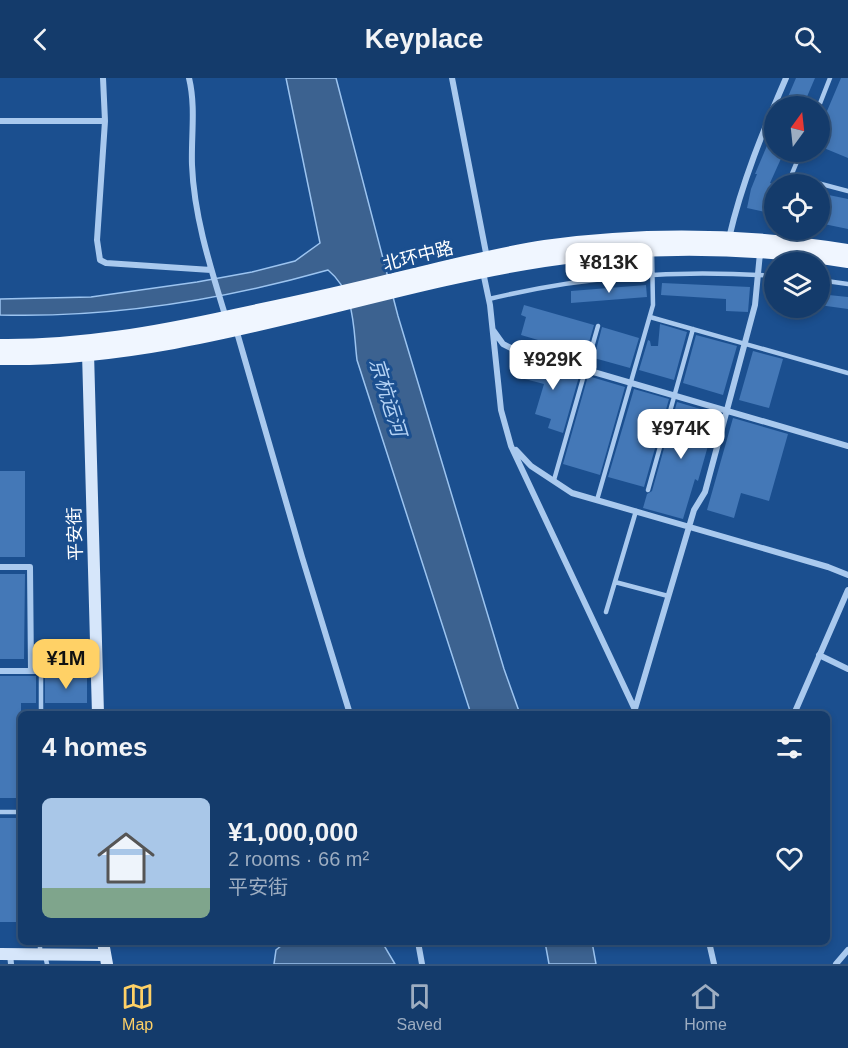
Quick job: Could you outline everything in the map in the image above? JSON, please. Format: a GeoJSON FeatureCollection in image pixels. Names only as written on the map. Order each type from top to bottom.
{"type":"FeatureCollection","features":[{"type":"Feature","properties":{"kind":"main road","name":"北环中路"},"geometry":{"type":"LineString","coordinates":[[0,346],[60,344],[231,323],[485,265],[543,248],[596,242],[651,237],[729,238],[848,250]]}},
{"type":"Feature","properties":{"kind":"main road","name":"北环中路"},"geometry":{"type":"LineString","coordinates":[[485,265],[652,249],[760,253],[848,261]]}},
{"type":"Feature","properties":{"kind":"main road","name":"北环中路"},"geometry":{"type":"LineString","coordinates":[[0,358],[88,353],[184,340],[231,323]]}},
{"type":"Feature","properties":{"kind":"street"},"geometry":{"type":"LineString","coordinates":[[103,78],[105,121],[97,240],[100,260],[106,263],[211,270]]}},
{"type":"Feature","properties":{"kind":"street"},"geometry":{"type":"LineString","coordinates":[[189,78],[192,90],[194,191],[211,270],[231,323],[349,711]]}},
{"type":"Feature","properties":{"kind":"street"},"geometry":{"type":"LineString","coordinates":[[452,78],[485,265],[501,410],[511,446],[636,711]]}},
{"type":"Feature","properties":{"kind":"street"},"geometry":{"type":"LineString","coordinates":[[729,238],[739,196],[754,152],[786,78]]}},
{"type":"Feature","properties":{"kind":"street"},"geometry":{"type":"LineString","coordinates":[[0,121],[105,121]]}},
{"type":"Feature","properties":{"kind":"street"},"geometry":{"type":"LineString","coordinates":[[636,711],[694,510],[705,492],[727,411],[755,305],[760,253]]}},
{"type":"Feature","properties":{"kind":"street"},"geometry":{"type":"LineString","coordinates":[[492,330],[503,344],[511,348],[848,446]]}},
{"type":"Feature","properties":{"kind":"street","name":"平安街"},"geometry":{"type":"LineString","coordinates":[[88,353],[98,711]]}},
{"type":"Feature","properties":{"kind":"street"},"geometry":{"type":"LineString","coordinates":[[511,446],[531,466],[572,493],[828,567],[848,575]]}},
{"type":"Feature","properties":{"kind":"street"},"geometry":{"type":"LineString","coordinates":[[0,567],[30,567],[31,671]]}},
{"type":"Feature","properties":{"kind":"street"},"geometry":{"type":"LineString","coordinates":[[795,711],[848,590]]}},
{"type":"Feature","properties":{"kind":"street"},"geometry":{"type":"LineString","coordinates":[[819,655],[848,669]]}},
{"type":"Feature","properties":{"kind":"street"},"geometry":{"type":"LineString","coordinates":[[0,671],[97,671]]}},
{"type":"Feature","properties":{"kind":"street"},"geometry":{"type":"LineString","coordinates":[[7,958],[43,954],[106,960],[104,945]]}},
{"type":"Feature","properties":{"kind":"street"},"geometry":{"type":"LineString","coordinates":[[419,945],[422,964]]}},
{"type":"Feature","properties":{"kind":"street"},"geometry":{"type":"LineString","coordinates":[[710,945],[714,964]]}},
{"type":"Feature","properties":{"kind":"street"},"geometry":{"type":"LineString","coordinates":[[836,964],[848,950]]}},
{"type":"Feature","properties":{"kind":"lane"},"geometry":{"type":"LineString","coordinates":[[823,96],[830,78]]}},
{"type":"Feature","properties":{"kind":"lane"},"geometry":{"type":"LineString","coordinates":[[797,162],[792,176],[848,191]]}},
{"type":"Feature","properties":{"kind":"lane"},"geometry":{"type":"LineString","coordinates":[[597,500],[653,304],[652,249]]}},
{"type":"Feature","properties":{"kind":"lane"},"geometry":{"type":"LineString","coordinates":[[489,299],[588,279],[653,274],[764,275]]}},
{"type":"Feature","properties":{"kind":"lane"},"geometry":{"type":"LineString","coordinates":[[830,282],[848,284]]}},
{"type":"Feature","properties":{"kind":"lane"},"geometry":{"type":"LineString","coordinates":[[650,316],[848,373]]}},
{"type":"Feature","properties":{"kind":"lane"},"geometry":{"type":"LineString","coordinates":[[554,480],[598,326]]}},
{"type":"Feature","properties":{"kind":"lane"},"geometry":{"type":"LineString","coordinates":[[648,490],[693,329]]}},
{"type":"Feature","properties":{"kind":"lane"},"geometry":{"type":"LineString","coordinates":[[606,612],[636,511]]}},
{"type":"Feature","properties":{"kind":"lane"},"geometry":{"type":"LineString","coordinates":[[615,582],[668,596]]}},
{"type":"Feature","properties":{"kind":"lane"},"geometry":{"type":"LineString","coordinates":[[41,671],[41,711]]}},
{"type":"Feature","properties":{"kind":"lane"},"geometry":{"type":"LineString","coordinates":[[0,813],[18,812]]}},
{"type":"Feature","properties":{"kind":"water","name":"京杭运河"},"geometry":{"type":"Polygon","coordinates":[[[286,78],[336,78],[398,316],[504,669],[519,711],[470,711],[357,360],[352,312],[344,289],[328,270],[248,290],[166,305],[83,313],[0,315],[0,299],[91,297],[197,282],[295,261],[320,243],[286,78]]]}},
{"type":"Feature","properties":{"kind":"water"},"geometry":{"type":"Polygon","coordinates":[[[282,945],[384,945],[395,964],[274,964],[276,950],[282,945]]]}},
{"type":"Feature","properties":{"kind":"water"},"geometry":{"type":"Polygon","coordinates":[[[546,945],[593,945],[596,964],[549,964],[546,945]]]}},
{"type":"Feature","properties":{"kind":"building"},"geometry":{"type":"Polygon","coordinates":[[[796,78],[815,78],[807,96],[788,96],[796,78]]]}},
{"type":"Feature","properties":{"kind":"building"},"geometry":{"type":"Polygon","coordinates":[[[841,78],[848,78],[848,158],[830,151],[830,104],[841,78]]]}},
{"type":"Feature","properties":{"kind":"building"},"geometry":{"type":"Polygon","coordinates":[[[764,153],[764,162],[779,162],[774,174],[764,174],[764,212],[747,208],[757,174],[755,174],[764,153]]]}},
{"type":"Feature","properties":{"kind":"building"},"geometry":{"type":"Polygon","coordinates":[[[830,195],[848,199],[848,229],[830,225],[830,195]]]}},
{"type":"Feature","properties":{"kind":"building"},"geometry":{"type":"Polygon","coordinates":[[[662,283],[750,287],[748,312],[726,311],[726,299],[661,295],[662,283]]]}},
{"type":"Feature","properties":{"kind":"building"},"geometry":{"type":"Polygon","coordinates":[[[646,285],[647,297],[571,303],[571,291],[646,285]]]}},
{"type":"Feature","properties":{"kind":"building"},"geometry":{"type":"Polygon","coordinates":[[[830,295],[848,297],[848,309],[830,307],[830,295]]]}},
{"type":"Feature","properties":{"kind":"building"},"geometry":{"type":"Polygon","coordinates":[[[524,305],[594,325],[583,363],[552,354],[555,345],[521,335],[526,317],[521,315],[524,305]]]}},
{"type":"Feature","properties":{"kind":"building"},"geometry":{"type":"Polygon","coordinates":[[[660,324],[687,332],[674,380],[639,370],[648,340],[651,346],[658,346],[660,324]]]}},
{"type":"Feature","properties":{"kind":"building"},"geometry":{"type":"Polygon","coordinates":[[[602,327],[639,338],[630,368],[594,358],[602,327]]]}},
{"type":"Feature","properties":{"kind":"building"},"geometry":{"type":"Polygon","coordinates":[[[696,335],[737,346],[723,395],[683,383],[696,335]]]}},
{"type":"Feature","properties":{"kind":"building"},"geometry":{"type":"Polygon","coordinates":[[[753,351],[783,359],[769,408],[739,400],[753,351]]]}},
{"type":"Feature","properties":{"kind":"building"},"geometry":{"type":"Polygon","coordinates":[[[527,358],[580,373],[563,433],[548,428],[551,419],[535,414],[544,384],[521,378],[527,358]]]}},
{"type":"Feature","properties":{"kind":"building"},"geometry":{"type":"Polygon","coordinates":[[[588,376],[625,387],[600,475],[563,464],[588,376]]]}},
{"type":"Feature","properties":{"kind":"building"},"geometry":{"type":"Polygon","coordinates":[[[634,389],[669,399],[644,487],[608,477],[634,389]]]}},
{"type":"Feature","properties":{"kind":"building"},"geometry":{"type":"Polygon","coordinates":[[[677,402],[717,414],[698,481],[695,479],[683,519],[643,508],[647,494],[652,491],[677,402]]]}},
{"type":"Feature","properties":{"kind":"building"},"geometry":{"type":"Polygon","coordinates":[[[733,418],[788,434],[769,501],[741,493],[734,518],[707,510],[733,418]]]}},
{"type":"Feature","properties":{"kind":"building"},"geometry":{"type":"Polygon","coordinates":[[[0,471],[25,471],[25,557],[0,557],[0,471]]]}},
{"type":"Feature","properties":{"kind":"building"},"geometry":{"type":"Polygon","coordinates":[[[0,574],[25,574],[24,659],[0,659],[0,574]]]}},
{"type":"Feature","properties":{"kind":"building"},"geometry":{"type":"Polygon","coordinates":[[[0,676],[36,676],[36,703],[21,703],[21,711],[18,711],[18,798],[0,798],[0,676]]]}},
{"type":"Feature","properties":{"kind":"building"},"geometry":{"type":"Polygon","coordinates":[[[45,676],[87,676],[87,703],[45,703],[45,676]]]}},
{"type":"Feature","properties":{"kind":"building"},"geometry":{"type":"Polygon","coordinates":[[[0,818],[18,818],[18,922],[0,922],[0,818]]]}}]}
